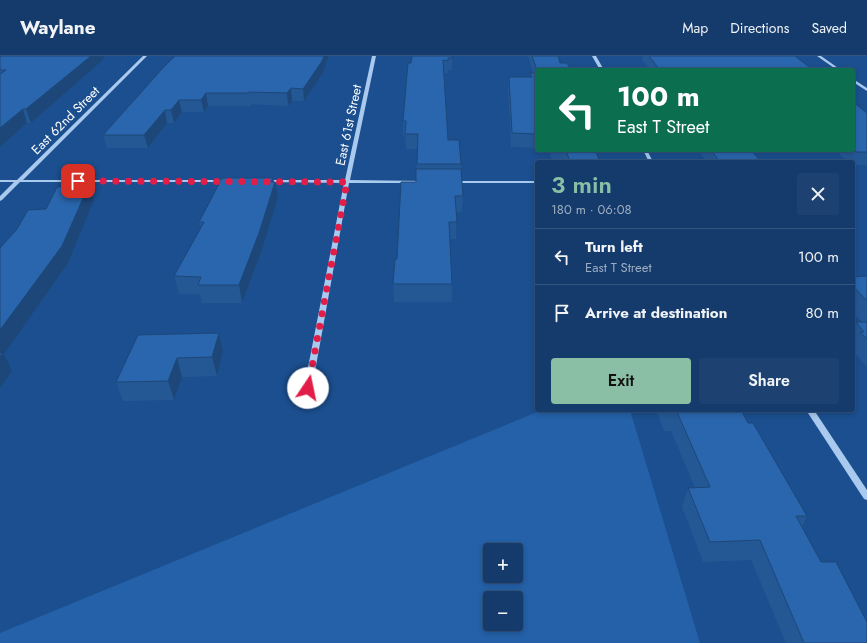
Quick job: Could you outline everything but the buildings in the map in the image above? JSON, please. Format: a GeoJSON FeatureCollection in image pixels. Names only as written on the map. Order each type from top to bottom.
{"type":"FeatureCollection","features":[{"type":"Feature","properties":{"kind":"street","name":"East 62nd Street"},"geometry":{"type":"LineString","coordinates":[[0,199],[145,56]]}},
{"type":"Feature","properties":{"kind":"street","name":"East 61st Street"},"geometry":{"type":"LineString","coordinates":[[308,388],[347,182],[374,56]]}},
{"type":"Feature","properties":{"kind":"street"},"geometry":{"type":"LineString","coordinates":[[594,56],[601,68]]}},
{"type":"Feature","properties":{"kind":"street"},"geometry":{"type":"LineString","coordinates":[[819,56],[836,68]]}},
{"type":"Feature","properties":{"kind":"street"},"geometry":{"type":"LineString","coordinates":[[855,81],[867,90]]}},
{"type":"Feature","properties":{"kind":"street"},"geometry":{"type":"LineString","coordinates":[[0,181],[238,181]]}},
{"type":"Feature","properties":{"kind":"street"},"geometry":{"type":"LineString","coordinates":[[262,181],[434,182]]}},
{"type":"Feature","properties":{"kind":"street"},"geometry":{"type":"LineString","coordinates":[[450,182],[535,182]]}},
{"type":"Feature","properties":{"kind":"street"},"geometry":{"type":"LineString","coordinates":[[811,412],[867,497]]}},
{"type":"Feature","properties":{"kind":"shaded area"},"geometry":{"type":"Polygon","coordinates":[[[537,412],[631,412],[700,643],[0,643],[0,633],[537,412]]]}},
{"type":"Feature","properties":{"kind":"route"},"geometry":{"type":"LineString","coordinates":[[78,181],[347,182],[308,388]]}}]}
